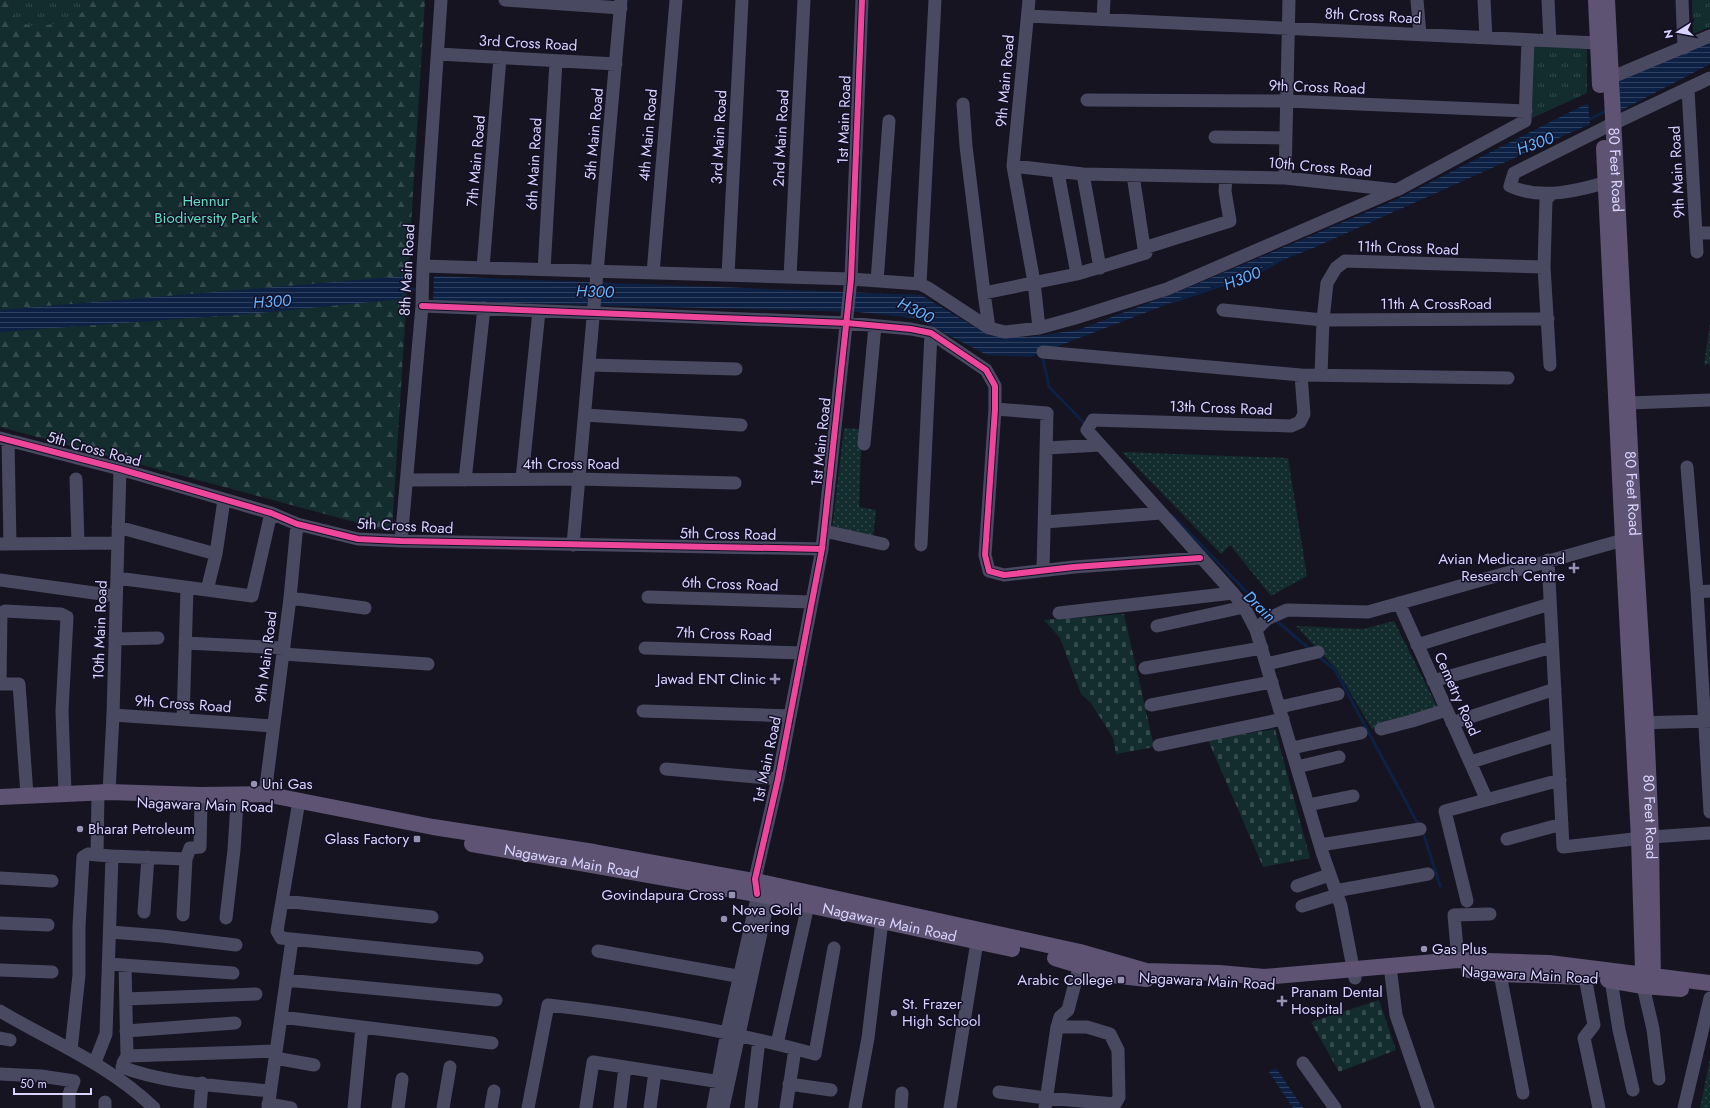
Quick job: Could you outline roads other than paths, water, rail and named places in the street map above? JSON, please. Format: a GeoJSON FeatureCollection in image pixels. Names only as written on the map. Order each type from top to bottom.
{"type":"FeatureCollection","features":[{"type":"Feature","properties":{"kind":"main road","name":"80 Feet Road"},"geometry":{"type":"LineString","coordinates":[[1596,0],[1597,43],[1605,80]]}},
{"type":"Feature","properties":{"kind":"main road","name":"80 Feet Road"},"geometry":{"type":"LineString","coordinates":[[1607,0],[1605,80],[1611,181],[1623,540],[1639,723]]}},
{"type":"Feature","properties":{"kind":"main road","name":"80 Feet Road"},"geometry":{"type":"LineString","coordinates":[[1611,181],[1628,403],[1634,527],[1639,723],[1645,838],[1648,980]]}},
{"type":"Feature","properties":{"kind":"main road","name":"Nagawara Main Road"},"geometry":{"type":"LineString","coordinates":[[0,797],[65,793],[201,803],[264,803],[298,806]]}},
{"type":"Feature","properties":{"kind":"main road","name":"Nagawara Main Road"},"geometry":{"type":"LineString","coordinates":[[0,807],[102,796],[265,794],[298,806],[440,838],[762,887],[808,905],[977,942],[1051,952],[1118,977],[1264,986],[1354,974]]}},
{"type":"Feature","properties":{"kind":"main road"},"geometry":{"type":"LineString","coordinates":[[762,887],[1051,952],[1080,952],[1146,972],[1219,973],[1264,977],[1354,974],[1458,960],[1549,964],[1648,980],[1710,983]]}},
{"type":"Feature","properties":{"kind":"main road","name":"Nagawara Main Road"},"geometry":{"type":"LineString","coordinates":[[1390,970],[1461,970],[1500,974],[1585,977],[1611,980],[1648,980],[1710,991]]}},
{"type":"Feature","properties":{"kind":"street","name":"8th Main Road"},"geometry":{"type":"LineString","coordinates":[[402,541],[422,306],[423,266],[441,0]]}},
{"type":"Feature","properties":{"kind":"street"},"geometry":{"type":"LineString","coordinates":[[505,0],[621,4]]}},
{"type":"Feature","properties":{"kind":"street","name":"4th Main Road"},"geometry":{"type":"LineString","coordinates":[[653,273],[676,0]]}},
{"type":"Feature","properties":{"kind":"street","name":"3rd Main Road"},"geometry":{"type":"LineString","coordinates":[[728,275],[742,0]]}},
{"type":"Feature","properties":{"kind":"street","name":"2nd Main Road"},"geometry":{"type":"LineString","coordinates":[[790,277],[804,0]]}},
{"type":"Feature","properties":{"kind":"street","name":"1st Main Road"},"geometry":{"type":"LineString","coordinates":[[723,1082],[762,887],[778,779],[822,549],[851,279],[862,0]]}},
{"type":"Feature","properties":{"kind":"street"},"geometry":{"type":"LineString","coordinates":[[920,284],[935,0]]}},
{"type":"Feature","properties":{"kind":"street","name":"9th Main Road"},"geometry":{"type":"LineString","coordinates":[[1029,0],[1013,166],[1034,282],[1039,328]]}},
{"type":"Feature","properties":{"kind":"street"},"geometry":{"type":"LineString","coordinates":[[1103,19],[1104,0]]}},
{"type":"Feature","properties":{"kind":"street"},"geometry":{"type":"LineString","coordinates":[[1285,178],[1289,0]]}},
{"type":"Feature","properties":{"kind":"street"},"geometry":{"type":"LineString","coordinates":[[1417,0],[1420,34]]}},
{"type":"Feature","properties":{"kind":"street"},"geometry":{"type":"LineString","coordinates":[[1484,0],[1486,38]]}},
{"type":"Feature","properties":{"kind":"street"},"geometry":{"type":"LineString","coordinates":[[1548,0],[1550,41]]}},
{"type":"Feature","properties":{"kind":"street"},"geometry":{"type":"LineString","coordinates":[[1682,0],[1684,48]]}},
{"type":"Feature","properties":{"kind":"street","name":"5th Main Road"},"geometry":{"type":"LineString","coordinates":[[573,544],[586,415],[621,4]]}},
{"type":"Feature","properties":{"kind":"street","name":"8th Cross Road"},"geometry":{"type":"LineString","coordinates":[[1028,16],[1289,27],[1597,43]]}},
{"type":"Feature","properties":{"kind":"street"},"geometry":{"type":"LineString","coordinates":[[1605,80],[1710,36]]}},
{"type":"Feature","properties":{"kind":"street"},"geometry":{"type":"LineString","coordinates":[[423,266],[851,279],[920,284],[989,328],[1005,332],[1039,328],[1166,289],[1397,190],[1525,121],[1528,40]]}},
{"type":"Feature","properties":{"kind":"street","name":"3rd Cross Road"},"geometry":{"type":"LineString","coordinates":[[438,54],[616,64]]}},
{"type":"Feature","properties":{"kind":"street","name":"7th Main Road"},"geometry":{"type":"LineString","coordinates":[[483,268],[500,57]]}},
{"type":"Feature","properties":{"kind":"street","name":"6th Main Road"},"geometry":{"type":"LineString","coordinates":[[544,270],[556,61]]}},
{"type":"Feature","properties":{"kind":"street"},"geometry":{"type":"LineString","coordinates":[[1611,181],[1551,194],[1522,192],[1510,186],[1514,173],[1608,121],[1688,89],[1710,78]]}},
{"type":"Feature","properties":{"kind":"street","name":"9th Main Road"},"geometry":{"type":"LineString","coordinates":[[1688,89],[1697,252]]}},
{"type":"Feature","properties":{"kind":"street","name":"9th Cross Road"},"geometry":{"type":"LineString","coordinates":[[1087,100],[1287,101],[1526,111]]}},
{"type":"Feature","properties":{"kind":"street"},"geometry":{"type":"LineString","coordinates":[[963,104],[966,146],[989,328]]}},
{"type":"Feature","properties":{"kind":"street"},"geometry":{"type":"LineString","coordinates":[[877,281],[889,121]]}},
{"type":"Feature","properties":{"kind":"street"},"geometry":{"type":"LineString","coordinates":[[1215,137],[1286,138]]}},
{"type":"Feature","properties":{"kind":"street","name":"10th Cross Road"},"geometry":{"type":"LineString","coordinates":[[1013,166],[1058,173],[1285,178],[1397,190]]}},
{"type":"Feature","properties":{"kind":"street"},"geometry":{"type":"LineString","coordinates":[[1058,173],[1077,274]]}},
{"type":"Feature","properties":{"kind":"street"},"geometry":{"type":"LineString","coordinates":[[1083,174],[1100,268]]}},
{"type":"Feature","properties":{"kind":"street"},"geometry":{"type":"LineString","coordinates":[[984,293],[1077,274],[1146,253],[1133,175]]}},
{"type":"Feature","properties":{"kind":"street"},"geometry":{"type":"LineString","coordinates":[[1144,248],[1230,221],[1225,191],[1226,177]]}},
{"type":"Feature","properties":{"kind":"street"},"geometry":{"type":"LineString","coordinates":[[1550,365],[1544,267],[1546,200],[1551,194]]}},
{"type":"Feature","properties":{"kind":"street"},"geometry":{"type":"LineString","coordinates":[[1696,234],[1710,233]]}},
{"type":"Feature","properties":{"kind":"street","name":"11th Cross Road"},"geometry":{"type":"LineString","coordinates":[[1321,375],[1323,320],[1327,283],[1336,268],[1345,261],[1544,267]]}},
{"type":"Feature","properties":{"kind":"street"},"geometry":{"type":"LineString","coordinates":[[422,306],[847,323],[911,329],[931,333],[986,370],[995,386],[995,409],[986,555],[989,570],[1004,575],[1043,570],[1200,558]]}},
{"type":"Feature","properties":{"kind":"street"},"geometry":{"type":"LineString","coordinates":[[466,480],[484,308]]}},
{"type":"Feature","properties":{"kind":"street","name":"11th A CrossRoad"},"geometry":{"type":"LineString","coordinates":[[1223,310],[1323,320],[1548,319]]}},
{"type":"Feature","properties":{"kind":"street"},"geometry":{"type":"LineString","coordinates":[[522,479],[539,311]]}},
{"type":"Feature","properties":{"kind":"street"},"geometry":{"type":"LineString","coordinates":[[864,444],[875,326]]}},
{"type":"Feature","properties":{"kind":"street"},"geometry":{"type":"LineString","coordinates":[[921,545],[931,333]]}},
{"type":"Feature","properties":{"kind":"street"},"geometry":{"type":"LineString","coordinates":[[1042,352],[1301,375],[1508,378]]}},
{"type":"Feature","properties":{"kind":"street"},"geometry":{"type":"LineString","coordinates":[[590,365],[736,369]]}},
{"type":"Feature","properties":{"kind":"street","name":"13th Cross Road"},"geometry":{"type":"LineString","coordinates":[[1100,445],[1090,425],[1291,426],[1300,422],[1304,414],[1301,375]]}},
{"type":"Feature","properties":{"kind":"street"},"geometry":{"type":"LineString","coordinates":[[1628,403],[1710,400]]}},
{"type":"Feature","properties":{"kind":"street"},"geometry":{"type":"LineString","coordinates":[[995,409],[1047,413],[1043,570]]}},
{"type":"Feature","properties":{"kind":"street"},"geometry":{"type":"LineString","coordinates":[[586,415],[741,425]]}},
{"type":"Feature","properties":{"kind":"street"},"geometry":{"type":"LineString","coordinates":[[4,439],[5,544],[118,543]]}},
{"type":"Feature","properties":{"kind":"street","name":"5th Cross Road"},"geometry":{"type":"LineString","coordinates":[[4,439],[120,469],[271,513],[297,524],[358,539],[822,549]]}},
{"type":"Feature","properties":{"kind":"street"},"geometry":{"type":"LineString","coordinates":[[1047,448],[1100,445],[1244,607],[1256,630],[1262,648],[1329,875],[1341,906],[1354,974]]}},
{"type":"Feature","properties":{"kind":"street"},"geometry":{"type":"LineString","coordinates":[[1687,467],[1704,591],[1710,812]]}},
{"type":"Feature","properties":{"kind":"street","name":"10th Main Road"},"geometry":{"type":"LineString","coordinates":[[97,855],[102,796],[113,715],[120,469]]}},
{"type":"Feature","properties":{"kind":"street"},"geometry":{"type":"LineString","coordinates":[[76,479],[78,543]]}},
{"type":"Feature","properties":{"kind":"street","name":"4th Cross Road"},"geometry":{"type":"LineString","coordinates":[[407,480],[579,479],[735,483]]}},
{"type":"Feature","properties":{"kind":"street"},"geometry":{"type":"LineString","coordinates":[[208,590],[216,554],[224,500]]}},
{"type":"Feature","properties":{"kind":"street"},"geometry":{"type":"LineString","coordinates":[[117,578],[252,596],[271,513]]}},
{"type":"Feature","properties":{"kind":"street"},"geometry":{"type":"LineString","coordinates":[[1045,522],[1161,513]]}},
{"type":"Feature","properties":{"kind":"street","name":"9th Main Road"},"geometry":{"type":"LineString","coordinates":[[265,794],[290,598],[297,524]]}},
{"type":"Feature","properties":{"kind":"street"},"geometry":{"type":"LineString","coordinates":[[118,526],[216,554]]}},
{"type":"Feature","properties":{"kind":"street"},"geometry":{"type":"LineString","coordinates":[[824,531],[883,544]]}},
{"type":"Feature","properties":{"kind":"street"},"geometry":{"type":"LineString","coordinates":[[1256,630],[1267,619],[1282,612],[1368,612],[1623,540]]}},
{"type":"Feature","properties":{"kind":"street"},"geometry":{"type":"LineString","coordinates":[[1548,560],[1563,847],[1710,833]]}},
{"type":"Feature","properties":{"kind":"street"},"geometry":{"type":"LineString","coordinates":[[0,580],[116,596]]}},
{"type":"Feature","properties":{"kind":"street"},"geometry":{"type":"LineString","coordinates":[[183,720],[187,588]]}},
{"type":"Feature","properties":{"kind":"street"},"geometry":{"type":"LineString","coordinates":[[1059,614],[1233,593]]}},
{"type":"Feature","properties":{"kind":"street","name":"6th Cross Road"},"geometry":{"type":"LineString","coordinates":[[648,597],[812,602]]}},
{"type":"Feature","properties":{"kind":"street"},"geometry":{"type":"LineString","coordinates":[[290,598],[364,608]]}},
{"type":"Feature","properties":{"kind":"street","name":"Cemetry Road"},"geometry":{"type":"LineString","coordinates":[[1399,603],[1486,798]]}},
{"type":"Feature","properties":{"kind":"street"},"geometry":{"type":"LineString","coordinates":[[1417,645],[1550,604]]}},
{"type":"Feature","properties":{"kind":"street"},"geometry":{"type":"LineString","coordinates":[[1157,626],[1244,607]]}},
{"type":"Feature","properties":{"kind":"street"},"geometry":{"type":"LineString","coordinates":[[27,795],[19,684],[0,684],[1,613],[5,611],[61,614],[67,617],[62,711],[65,793]]}},
{"type":"Feature","properties":{"kind":"street"},"geometry":{"type":"LineString","coordinates":[[115,639],[158,638]]}},
{"type":"Feature","properties":{"kind":"street"},"geometry":{"type":"LineString","coordinates":[[185,643],[428,664]]}},
{"type":"Feature","properties":{"kind":"street"},"geometry":{"type":"LineString","coordinates":[[1433,681],[1552,647]]}},
{"type":"Feature","properties":{"kind":"street","name":"7th Cross Road"},"geometry":{"type":"LineString","coordinates":[[645,648],[802,653]]}},
{"type":"Feature","properties":{"kind":"street"},"geometry":{"type":"LineString","coordinates":[[1145,668],[1262,648]]}},
{"type":"Feature","properties":{"kind":"street"},"geometry":{"type":"LineString","coordinates":[[1267,664],[1318,652]]}},
{"type":"Feature","properties":{"kind":"street"},"geometry":{"type":"LineString","coordinates":[[1151,705],[1272,682]]}},
{"type":"Feature","properties":{"kind":"street"},"geometry":{"type":"LineString","coordinates":[[1452,723],[1555,688]]}},
{"type":"Feature","properties":{"kind":"street"},"geometry":{"type":"LineString","coordinates":[[1159,744],[1281,713],[1338,694]]}},
{"type":"Feature","properties":{"kind":"street"},"geometry":{"type":"LineString","coordinates":[[1380,728],[1412,721],[1446,710]]}},
{"type":"Feature","properties":{"kind":"street"},"geometry":{"type":"LineString","coordinates":[[643,711],[790,716]]}},
{"type":"Feature","properties":{"kind":"street","name":"9th Cross Road"},"geometry":{"type":"LineString","coordinates":[[113,715],[274,726]]}},
{"type":"Feature","properties":{"kind":"street"},"geometry":{"type":"LineString","coordinates":[[1639,723],[1708,721]]}},
{"type":"Feature","properties":{"kind":"street"},"geometry":{"type":"LineString","coordinates":[[1292,748],[1361,732]]}},
{"type":"Feature","properties":{"kind":"street"},"geometry":{"type":"LineString","coordinates":[[1471,762],[1557,735]]}},
{"type":"Feature","properties":{"kind":"street"},"geometry":{"type":"LineString","coordinates":[[1297,767],[1339,757]]}},
{"type":"Feature","properties":{"kind":"street"},"geometry":{"type":"LineString","coordinates":[[666,769],[778,779]]}},
{"type":"Feature","properties":{"kind":"street"},"geometry":{"type":"LineString","coordinates":[[1467,901],[1445,811],[1486,798],[1560,780]]}},
{"type":"Feature","properties":{"kind":"street"},"geometry":{"type":"LineString","coordinates":[[1308,805],[1353,796]]}},
{"type":"Feature","properties":{"kind":"street"},"geometry":{"type":"LineString","coordinates":[[183,914],[186,859],[190,848],[200,847],[201,803]]}},
{"type":"Feature","properties":{"kind":"street"},"geometry":{"type":"LineString","coordinates":[[226,918],[234,850],[237,803]]}},
{"type":"Feature","properties":{"kind":"street"},"geometry":{"type":"LineString","coordinates":[[298,806],[277,931],[281,938],[477,958]]}},
{"type":"Feature","properties":{"kind":"street"},"geometry":{"type":"LineString","coordinates":[[1507,839],[1562,824]]}},
{"type":"Feature","properties":{"kind":"street"},"geometry":{"type":"LineString","coordinates":[[1320,844],[1420,829]]}},
{"type":"Feature","properties":{"kind":"street"},"geometry":{"type":"LineString","coordinates":[[71,1050],[79,975],[79,926],[83,857],[88,854],[186,859]]}},
{"type":"Feature","properties":{"kind":"street"},"geometry":{"type":"LineString","coordinates":[[95,1062],[106,1034],[112,856]]}},
{"type":"Feature","properties":{"kind":"street"},"geometry":{"type":"LineString","coordinates":[[144,912],[148,857]]}},
{"type":"Feature","properties":{"kind":"street"},"geometry":{"type":"LineString","coordinates":[[1302,906],[1336,893],[1428,874]]}},
{"type":"Feature","properties":{"kind":"street"},"geometry":{"type":"LineString","coordinates":[[1297,886],[1329,875]]}},
{"type":"Feature","properties":{"kind":"street"},"geometry":{"type":"LineString","coordinates":[[0,878],[52,880]]}},
{"type":"Feature","properties":{"kind":"street"},"geometry":{"type":"LineString","coordinates":[[283,901],[432,917]]}},
{"type":"Feature","properties":{"kind":"street"},"geometry":{"type":"LineString","coordinates":[[776,1044],[808,905]]}},
{"type":"Feature","properties":{"kind":"street"},"geometry":{"type":"LineString","coordinates":[[1458,960],[1454,915],[1490,914]]}},
{"type":"Feature","properties":{"kind":"street"},"geometry":{"type":"LineString","coordinates":[[855,1108],[868,1038],[882,921]]}},
{"type":"Feature","properties":{"kind":"street"},"geometry":{"type":"LineString","coordinates":[[0,923],[48,925]]}},
{"type":"Feature","properties":{"kind":"street"},"geometry":{"type":"LineString","coordinates":[[110,932],[162,936],[236,945]]}},
{"type":"Feature","properties":{"kind":"street"},"geometry":{"type":"LineString","coordinates":[[290,1108],[268,1106],[292,940]]}},
{"type":"Feature","properties":{"kind":"street"},"geometry":{"type":"LineString","coordinates":[[950,1108],[977,942]]}},
{"type":"Feature","properties":{"kind":"street"},"geometry":{"type":"LineString","coordinates":[[528,1108],[548,1005],[617,1012],[733,1033],[815,1054],[834,948]]}},
{"type":"Feature","properties":{"kind":"street"},"geometry":{"type":"LineString","coordinates":[[598,951],[745,978]]}},
{"type":"Feature","properties":{"kind":"street"},"geometry":{"type":"LineString","coordinates":[[109,964],[233,973]]}},
{"type":"Feature","properties":{"kind":"street"},"geometry":{"type":"LineString","coordinates":[[1045,1103],[1057,1027],[1060,1017],[1068,1010],[1080,964]]}},
{"type":"Feature","properties":{"kind":"street"},"geometry":{"type":"LineString","coordinates":[[125,966],[126,1031],[121,1067],[142,1097],[154,1108]]}},
{"type":"Feature","properties":{"kind":"street"},"geometry":{"type":"LineString","coordinates":[[0,970],[52,972]]}},
{"type":"Feature","properties":{"kind":"street"},"geometry":{"type":"LineString","coordinates":[[1390,970],[1396,1015],[1428,1108]]}},
{"type":"Feature","properties":{"kind":"street"},"geometry":{"type":"LineString","coordinates":[[1500,974],[1523,1093]]}},
{"type":"Feature","properties":{"kind":"street"},"geometry":{"type":"LineString","coordinates":[[1585,977],[1594,1025],[1584,1038],[1599,1108]]}},
{"type":"Feature","properties":{"kind":"street"},"geometry":{"type":"LineString","coordinates":[[286,980],[496,1000]]}},
{"type":"Feature","properties":{"kind":"street"},"geometry":{"type":"LineString","coordinates":[[1611,980],[1619,1030],[1633,1090]]}},
{"type":"Feature","properties":{"kind":"street"},"geometry":{"type":"LineString","coordinates":[[1648,980],[1659,1079]]}},
{"type":"Feature","properties":{"kind":"street"},"geometry":{"type":"LineString","coordinates":[[126,998],[256,994]]}},
{"type":"Feature","properties":{"kind":"street"},"geometry":{"type":"LineString","coordinates":[[1684,1108],[1710,998]]}},
{"type":"Feature","properties":{"kind":"street"},"geometry":{"type":"LineString","coordinates":[[0,1011],[95,1062],[121,1067],[136,1072],[202,1083],[270,1091]]}},
{"type":"Feature","properties":{"kind":"street"},"geometry":{"type":"LineString","coordinates":[[281,1017],[492,1044]]}},
{"type":"Feature","properties":{"kind":"street"},"geometry":{"type":"LineString","coordinates":[[126,1031],[235,1023]]}},
{"type":"Feature","properties":{"kind":"street"},"geometry":{"type":"LineString","coordinates":[[354,1108],[362,1027]]}},
{"type":"Feature","properties":{"kind":"street"},"geometry":{"type":"LineString","coordinates":[[999,1092],[1045,1103],[1115,1104],[1119,1097],[1118,1050],[1110,1034],[1087,1027],[1057,1027]]}},
{"type":"Feature","properties":{"kind":"street"},"geometry":{"type":"LineString","coordinates":[[752,1108],[759,1040]]}},
{"type":"Feature","properties":{"kind":"street"},"geometry":{"type":"LineString","coordinates":[[786,1108],[795,1049]]}},
{"type":"Feature","properties":{"kind":"street"},"geometry":{"type":"LineString","coordinates":[[121,1067],[276,1055],[314,1065]]}},
{"type":"Feature","properties":{"kind":"street"},"geometry":{"type":"LineString","coordinates":[[586,1106],[593,1062],[723,1082]]}},
{"type":"Feature","properties":{"kind":"street"},"geometry":{"type":"LineString","coordinates":[[1303,1063],[1335,1108]]}},
{"type":"Feature","properties":{"kind":"street"},"geometry":{"type":"LineString","coordinates":[[443,1108],[450,1067]]}},
{"type":"Feature","properties":{"kind":"street"},"geometry":{"type":"LineString","coordinates":[[620,1108],[626,1067]]}},
{"type":"Feature","properties":{"kind":"street"},"geometry":{"type":"LineString","coordinates":[[650,1108],[655,1072]]}},
{"type":"Feature","properties":{"kind":"street"},"geometry":{"type":"LineString","coordinates":[[0,1074],[41,1076],[74,1081],[69,1094],[69,1108]]}},
{"type":"Feature","properties":{"kind":"street"},"geometry":{"type":"LineString","coordinates":[[398,1108],[402,1079]]}},
{"type":"Feature","properties":{"kind":"street"},"geometry":{"type":"LineString","coordinates":[[713,1108],[723,1082]]}},
{"type":"Feature","properties":{"kind":"street"},"geometry":{"type":"LineString","coordinates":[[723,1082],[723,1108]]}},
{"type":"Feature","properties":{"kind":"street"},"geometry":{"type":"LineString","coordinates":[[200,1108],[202,1083]]}},
{"type":"Feature","properties":{"kind":"street"},"geometry":{"type":"LineString","coordinates":[[789,1084],[831,1090]]}},
{"type":"Feature","properties":{"kind":"street"},"geometry":{"type":"LineString","coordinates":[[491,1108],[494,1091]]}},
{"type":"Feature","properties":{"kind":"street"},"geometry":{"type":"LineString","coordinates":[[901,1108],[902,1093]]}},
{"type":"Feature","properties":{"kind":"water"},"geometry":{"type":"Polygon","coordinates":[[[1710,39],[1710,64],[1620,111],[1620,81],[1710,39]]]}},
{"type":"Feature","properties":{"kind":"water"},"geometry":{"type":"Polygon","coordinates":[[[1588,103],[1590,124],[1311,249],[1030,357],[987,355],[915,318],[858,312],[433,301],[434,276],[921,295],[990,336],[1029,337],[1078,330],[1185,289],[1395,200],[1588,103]]]}},
{"type":"Feature","properties":{"kind":"water"},"geometry":{"type":"Polygon","coordinates":[[[405,276],[402,299],[248,314],[0,332],[0,310],[405,276]]]}},
{"type":"Feature","properties":{"kind":"water"},"geometry":{"type":"Polygon","coordinates":[[[1276,1068],[1303,1108],[1293,1108],[1269,1072],[1276,1068]]]}},
{"type":"Feature","properties":{"kind":"waterway","name":"H300"},"geometry":{"type":"LineString","coordinates":[[1586,121],[1608,110]]}},
{"type":"Feature","properties":{"kind":"waterway","name":"H300"},"geometry":{"type":"LineString","coordinates":[[1172,302],[1256,274],[1282,259]]}},
{"type":"Feature","properties":{"kind":"waterway","name":"H300"},"geometry":{"type":"LineString","coordinates":[[399,290],[420,289]]}},
{"type":"Feature","properties":{"kind":"waterway","name":"Drain"},"geometry":{"type":"LineString","coordinates":[[1042,355],[1049,387],[1086,425]]}},
{"type":"Feature","properties":{"kind":"waterway","name":"Drain"},"geometry":{"type":"LineString","coordinates":[[1172,515],[1268,614]]}},
{"type":"Feature","properties":{"kind":"waterway","name":"Drain"},"geometry":{"type":"LineString","coordinates":[[1274,619],[1311,650]]}},
{"type":"Feature","properties":{"kind":"waterway","name":"Drain"},"geometry":{"type":"LineString","coordinates":[[1318,656],[1335,670],[1419,826]]}},
{"type":"Feature","properties":{"kind":"waterway","name":"Drain"},"geometry":{"type":"LineString","coordinates":[[1423,832],[1440,886]]}},
{"type":"Feature","properties":{"kind":"place","name":"Avian Medicare and Research Centre"},"geometry":{"type":"Point","coordinates":[1574,568]}},
{"type":"Feature","properties":{"kind":"place","name":"Jawad ENT Clinic"},"geometry":{"type":"Point","coordinates":[775,679]}},
{"type":"Feature","properties":{"kind":"place","name":"Uni Gas"},"geometry":{"type":"Point","coordinates":[254,784]}},
{"type":"Feature","properties":{"kind":"place","name":"Bharat Petroleum"},"geometry":{"type":"Point","coordinates":[80,829]}},
{"type":"Feature","properties":{"kind":"place","name":"Glass Factory"},"geometry":{"type":"Point","coordinates":[417,839]}},
{"type":"Feature","properties":{"kind":"place","name":"Govindapura Cross"},"geometry":{"type":"Point","coordinates":[732,895]}},
{"type":"Feature","properties":{"kind":"place","name":"Nova Gold Covering"},"geometry":{"type":"Point","coordinates":[724,919]}},
{"type":"Feature","properties":{"kind":"place","name":"Gas Plus"},"geometry":{"type":"Point","coordinates":[1424,949]}},
{"type":"Feature","properties":{"kind":"place","name":"Arabic College"},"geometry":{"type":"Point","coordinates":[1121,980]}},
{"type":"Feature","properties":{"kind":"place","name":"Pranam Dental Hospital"},"geometry":{"type":"Point","coordinates":[1282,1001]}},
{"type":"Feature","properties":{"kind":"place","name":"St. Frazer High School"},"geometry":{"type":"Point","coordinates":[894,1013]}},
{"type":"Feature","properties":{"kind":"park label","name":"Hennur Biodiversity Park"},"geometry":{"type":"Point","coordinates":[206,210]}}]}
